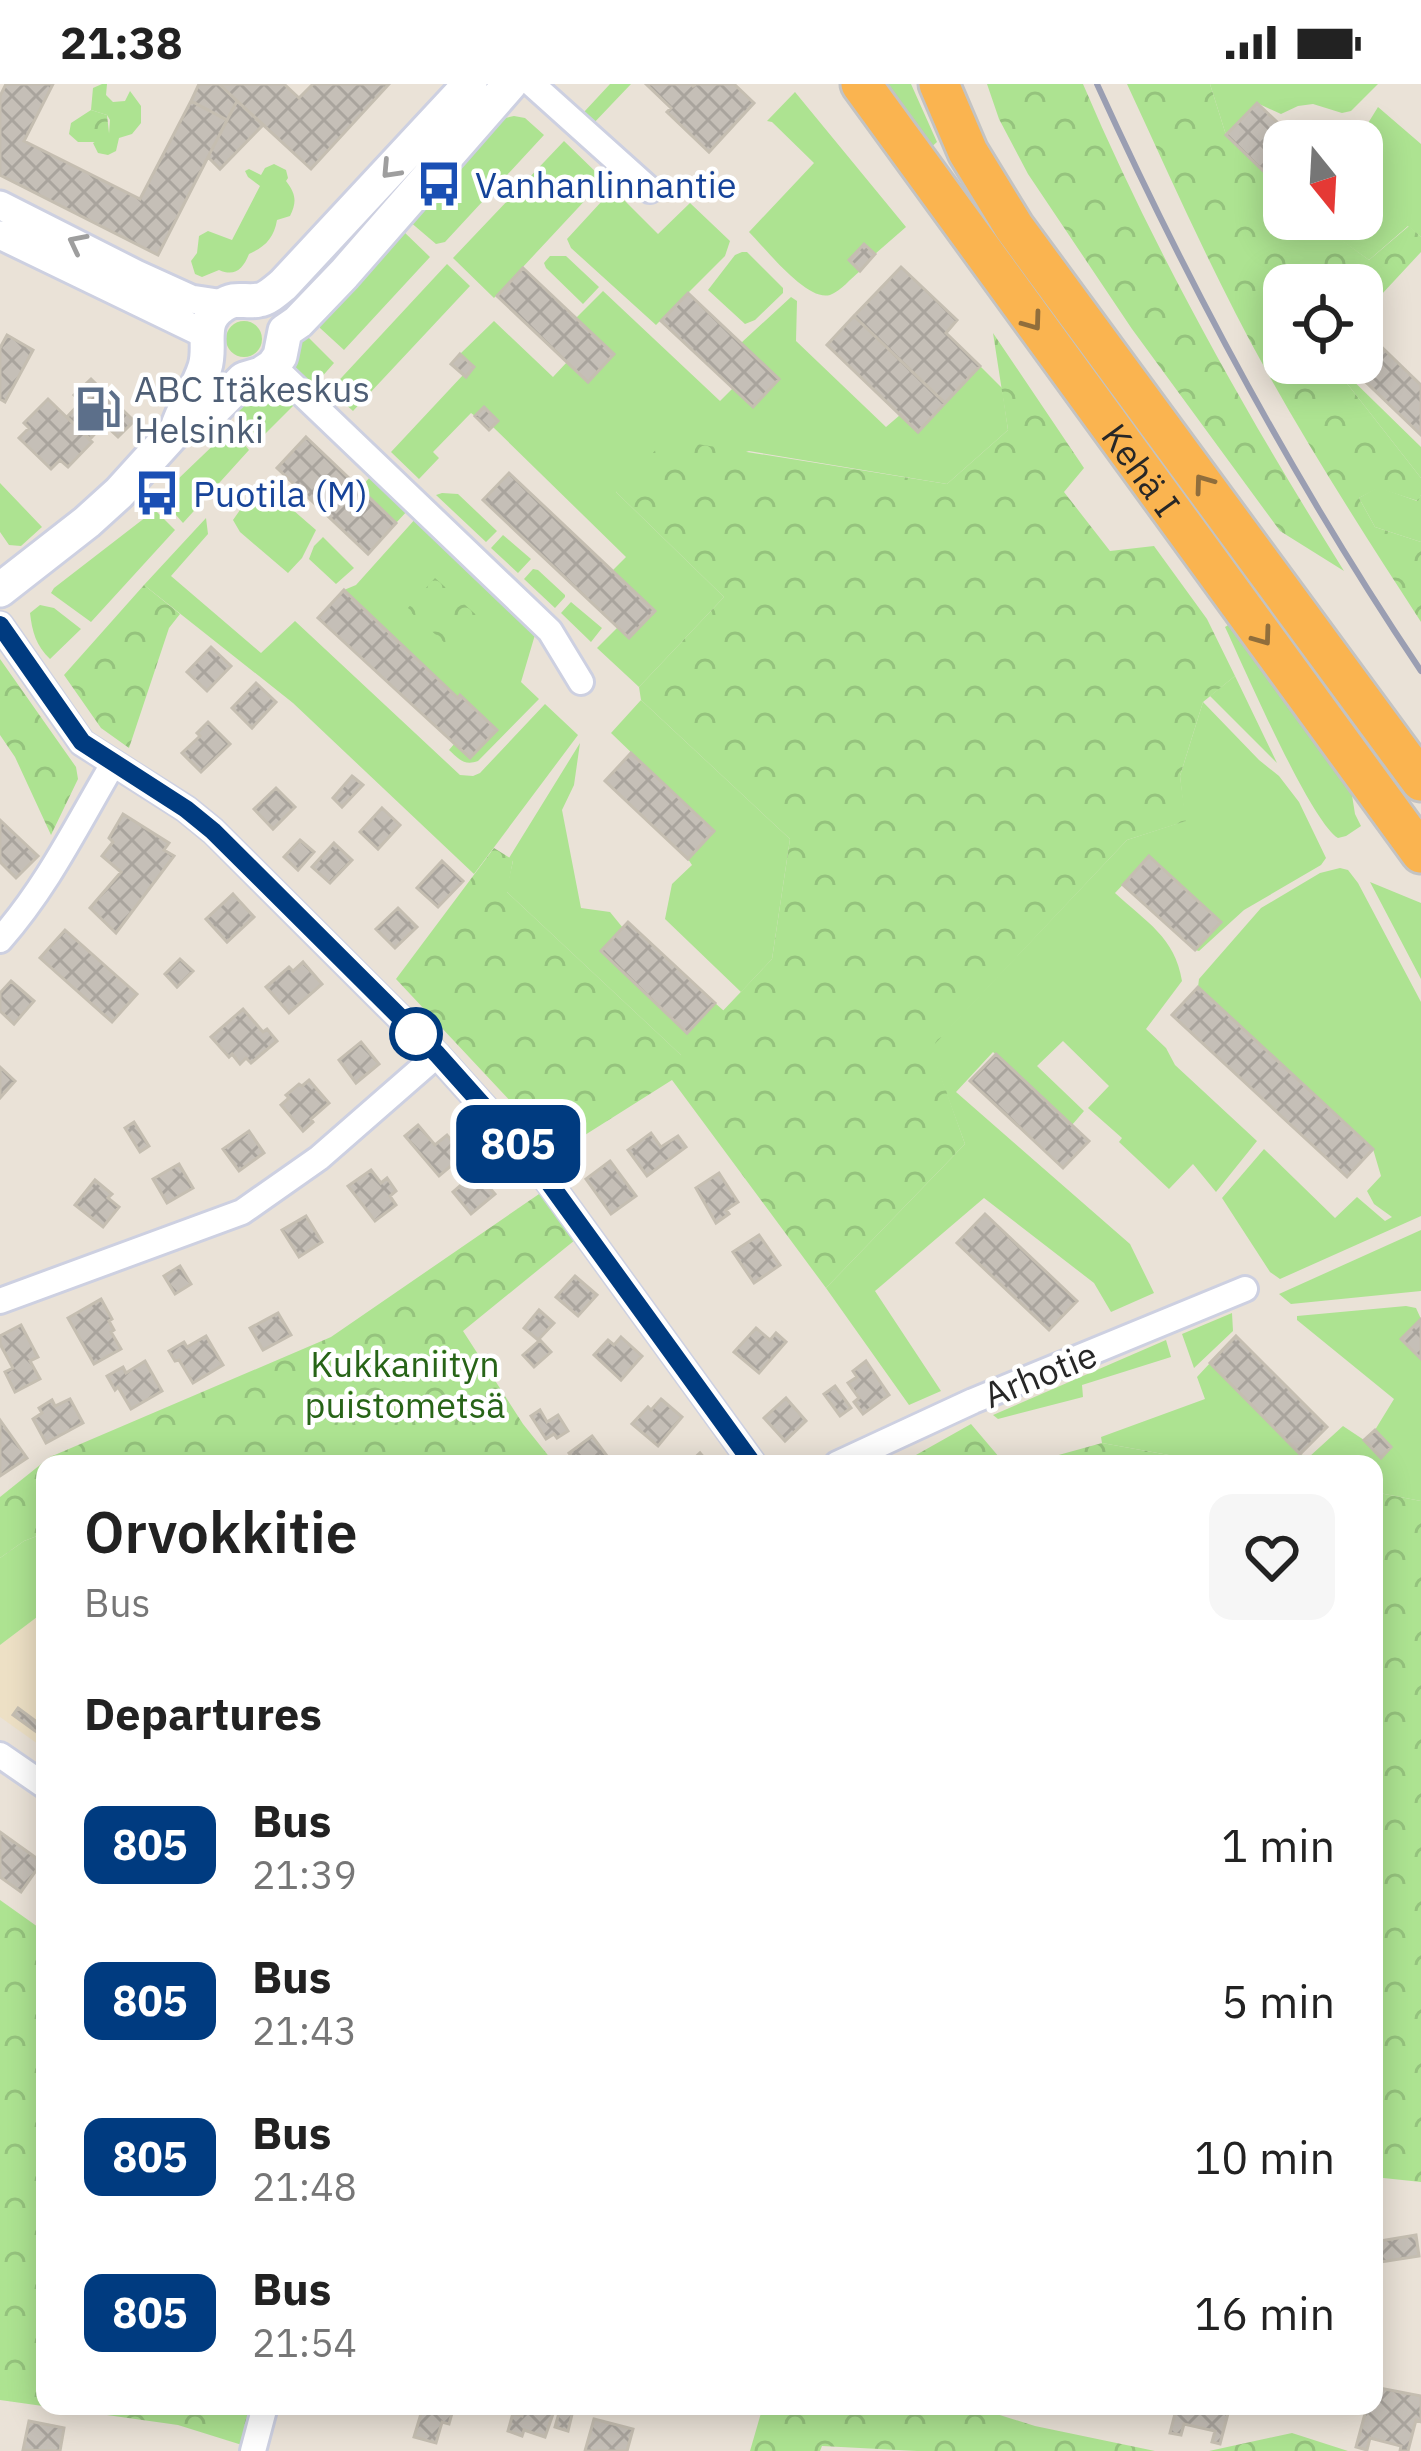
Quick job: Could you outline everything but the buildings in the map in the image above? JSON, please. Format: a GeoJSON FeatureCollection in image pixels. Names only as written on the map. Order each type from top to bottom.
{"type":"FeatureCollection","features":[{"type":"Feature","properties":{"kind":"highway","name":"Kehä I"},"geometry":{"type":"LineString","coordinates":[[861,84],[1421,853]]}},
{"type":"Feature","properties":{"kind":"highway","name":"Kehä I"},"geometry":{"type":"LineString","coordinates":[[939,84],[968,152],[1014,227],[1421,781]]}},
{"type":"Feature","properties":{"kind":"main road"},"geometry":{"type":"LineString","coordinates":[[177,429],[182,410],[198,386],[208,322],[224,304],[235,299],[258,301],[284,285],[470,84]]}},
{"type":"Feature","properties":{"kind":"main road"},"geometry":{"type":"LineString","coordinates":[[0,590],[87,522],[177,429],[210,412],[280,356],[285,331],[344,274],[510,84]]}},
{"type":"Feature","properties":{"kind":"street"},"geometry":{"type":"LineString","coordinates":[[532,84],[650,190]]}},
{"type":"Feature","properties":{"kind":"street"},"geometry":{"type":"LineString","coordinates":[[0,205],[172,291],[224,304]]}},
{"type":"Feature","properties":{"kind":"street"},"geometry":{"type":"LineString","coordinates":[[0,235],[207,344],[222,370],[258,372],[550,631],[581,682]]}},
{"type":"Feature","properties":{"kind":"street"},"geometry":{"type":"LineString","coordinates":[[258,301],[270,308],[285,331]]}},
{"type":"Feature","properties":{"kind":"street"},"geometry":{"type":"LineString","coordinates":[[0,626],[82,742],[213,831],[437,1054],[568,1205],[747,1455]]}},
{"type":"Feature","properties":{"kind":"street"},"geometry":{"type":"LineString","coordinates":[[0,940],[55,868],[112,764]]}},
{"type":"Feature","properties":{"kind":"street"},"geometry":{"type":"LineString","coordinates":[[0,1301],[259,1202],[319,1158],[437,1054]]}},
{"type":"Feature","properties":{"kind":"street","name":"Arhotie"},"geometry":{"type":"LineString","coordinates":[[857,1455],[1245,1289]]}},
{"type":"Feature","properties":{"kind":"street"},"geometry":{"type":"LineString","coordinates":[[0,1755],[36,1780]]}},
{"type":"Feature","properties":{"kind":"street"},"geometry":{"type":"LineString","coordinates":[[254,2451],[263,2415]]}},
{"type":"Feature","properties":{"kind":"shaded area"},"geometry":{"type":"Polygon","coordinates":[[[36,1618],[36,1743],[0,1717],[0,1645],[36,1618]]]}},
{"type":"Feature","properties":{"kind":"green space"},"geometry":{"type":"Polygon","coordinates":[[[107,84],[106,95],[113,102],[125,101],[130,91],[141,106],[141,123],[132,134],[119,138],[116,151],[108,155],[98,153],[93,143],[109,134],[107,115],[91,110],[93,88],[107,84]]]}},
{"type":"Feature","properties":{"kind":"green space"},"geometry":{"type":"Polygon","coordinates":[[[610,84],[631,84],[591,126],[582,117],[584,112],[610,84]]]}},
{"type":"Feature","properties":{"kind":"green space"},"geometry":{"type":"Polygon","coordinates":[[[884,84],[911,84],[937,142],[928,150],[884,84]]]}},
{"type":"Feature","properties":{"kind":"green space"},"geometry":{"type":"Polygon","coordinates":[[[987,84],[1083,84],[1204,333],[1344,571],[1280,531],[1132,329],[1028,174],[987,84]]]}},
{"type":"Feature","properties":{"kind":"green space"},"geometry":{"type":"Polygon","coordinates":[[[1127,84],[1210,84],[1226,135],[1263,171],[1263,240],[1342,240],[1369,260],[1409,226],[1421,237],[1421,252],[1383,293],[1383,264],[1263,264],[1263,364],[1127,84]]]}},
{"type":"Feature","properties":{"kind":"green space"},"geometry":{"type":"Polygon","coordinates":[[[1210,84],[1378,84],[1351,111],[1342,113],[1313,104],[1281,114],[1257,103],[1226,135],[1210,84]]]}},
{"type":"Feature","properties":{"kind":"green space"},"geometry":{"type":"Polygon","coordinates":[[[795,92],[906,227],[875,254],[864,244],[849,260],[860,271],[830,295],[798,282],[749,232],[814,163],[767,121],[795,92]]]}},
{"type":"Feature","properties":{"kind":"green space"},"geometry":{"type":"Polygon","coordinates":[[[1378,107],[1421,144],[1421,237],[1408,226],[1369,260],[1341,240],[1383,240],[1383,120],[1370,120],[1378,107]]]}},
{"type":"Feature","properties":{"kind":"green space"},"geometry":{"type":"Polygon","coordinates":[[[91,110],[107,115],[109,133],[115,139],[113,149],[104,151],[97,142],[78,142],[69,134],[71,123],[91,110]]]}},
{"type":"Feature","properties":{"kind":"green space"},"geometry":{"type":"Polygon","coordinates":[[[505,118],[525,118],[544,135],[445,242],[436,244],[409,221],[505,118]]]}},
{"type":"Feature","properties":{"kind":"green space"},"geometry":{"type":"Polygon","coordinates":[[[564,141],[604,180],[494,298],[453,258],[564,141]]]}},
{"type":"Feature","properties":{"kind":"green space"},"geometry":{"type":"Polygon","coordinates":[[[274,164],[286,170],[294,194],[290,216],[277,220],[268,241],[249,254],[238,270],[219,270],[202,277],[195,274],[191,261],[199,236],[208,231],[232,240],[260,186],[245,171],[261,175],[274,164]]]}},
{"type":"Feature","properties":{"kind":"green space"},"geometry":{"type":"Polygon","coordinates":[[[613,189],[658,234],[690,203],[730,241],[725,256],[656,325],[571,248],[567,239],[613,189]]]}},
{"type":"Feature","properties":{"kind":"green space"},"geometry":{"type":"Polygon","coordinates":[[[402,230],[430,257],[344,350],[318,321],[402,230]]]}},
{"type":"Feature","properties":{"kind":"green space"},"geometry":{"type":"Polygon","coordinates":[[[742,252],[783,288],[755,320],[745,324],[708,290],[742,252]]]}},
{"type":"Feature","properties":{"kind":"green space"},"geometry":{"type":"Polygon","coordinates":[[[550,256],[566,256],[599,287],[583,304],[546,268],[550,256]]]}},
{"type":"Feature","properties":{"kind":"green space"},"geometry":{"type":"Polygon","coordinates":[[[447,264],[470,286],[353,411],[330,390],[447,264]]]}},
{"type":"Feature","properties":{"kind":"green space"},"geometry":{"type":"Polygon","coordinates":[[[603,291],[720,401],[733,388],[753,407],[741,343],[791,297],[797,301],[796,341],[886,427],[900,415],[918,431],[980,366],[1002,388],[1008,430],[947,484],[749,451],[616,492],[724,597],[639,687],[597,648],[618,627],[612,571],[626,557],[493,427],[498,420],[485,408],[475,416],[471,413],[433,452],[439,458],[419,479],[391,452],[474,368],[460,354],[494,321],[553,377],[567,362],[588,381],[576,318],[603,291]]]}},
{"type":"Feature","properties":{"kind":"green space"},"geometry":{"type":"Polygon","coordinates":[[[244,321],[257,326],[262,339],[257,352],[244,357],[231,352],[226,339],[231,326],[244,321]]]}},
{"type":"Feature","properties":{"kind":"green space"},"geometry":{"type":"Polygon","coordinates":[[[300,329],[334,363],[312,388],[290,363],[300,329]]]}},
{"type":"Feature","properties":{"kind":"green space"},"geometry":{"type":"Polygon","coordinates":[[[993,333],[1084,468],[1064,492],[1110,551],[1154,546],[1207,619],[1235,676],[1203,702],[1180,776],[1186,821],[1127,840],[931,1048],[965,1144],[826,1288],[672,1080],[558,1152],[396,979],[494,848],[513,860],[507,892],[681,1055],[772,959],[790,839],[641,700],[639,687],[724,597],[616,492],[666,439],[947,484],[1008,430],[993,333]]]}},
{"type":"Feature","properties":{"kind":"green space"},"geometry":{"type":"Polygon","coordinates":[[[1274,384],[1347,384],[1421,478],[1418,501],[1378,488],[1359,498],[1375,527],[1421,542],[1421,622],[1274,384]]]}},
{"type":"Feature","properties":{"kind":"green space"},"geometry":{"type":"Polygon","coordinates":[[[1347,384],[1356,384],[1421,447],[1421,478],[1347,384]]]}},
{"type":"Feature","properties":{"kind":"green space"},"geometry":{"type":"Polygon","coordinates":[[[267,387],[293,406],[260,439],[226,404],[267,387]]]}},
{"type":"Feature","properties":{"kind":"green space"},"geometry":{"type":"Polygon","coordinates":[[[230,432],[249,450],[183,523],[162,499],[230,432]]]}},
{"type":"Feature","properties":{"kind":"green space"},"geometry":{"type":"Polygon","coordinates":[[[372,475],[409,509],[396,523],[359,489],[372,475]]]}},
{"type":"Feature","properties":{"kind":"green space"},"geometry":{"type":"Polygon","coordinates":[[[0,483],[42,527],[21,546],[9,545],[0,532],[0,483]]]}},
{"type":"Feature","properties":{"kind":"green space"},"geometry":{"type":"Polygon","coordinates":[[[263,484],[316,530],[288,573],[240,532],[233,520],[263,484]]]}},
{"type":"Feature","properties":{"kind":"green space"},"geometry":{"type":"Polygon","coordinates":[[[1378,487],[1417,501],[1421,495],[1421,542],[1375,527],[1359,498],[1378,487]]]}},
{"type":"Feature","properties":{"kind":"green space"},"geometry":{"type":"Polygon","coordinates":[[[458,494],[497,531],[486,542],[436,495],[458,494]]]}},
{"type":"Feature","properties":{"kind":"green space"},"geometry":{"type":"Polygon","coordinates":[[[155,510],[175,530],[91,622],[51,593],[54,588],[155,510]]]}},
{"type":"Feature","properties":{"kind":"green space"},"geometry":{"type":"Polygon","coordinates":[[[417,517],[537,628],[521,682],[539,699],[478,761],[462,761],[449,750],[455,743],[471,758],[497,730],[344,590],[356,585],[417,517]]]}},
{"type":"Feature","properties":{"kind":"green space"},"geometry":{"type":"Polygon","coordinates":[[[206,518],[208,534],[171,576],[261,653],[295,621],[460,775],[480,773],[545,704],[578,735],[474,874],[293,703],[144,585],[206,518]]]}},
{"type":"Feature","properties":{"kind":"green space"},"geometry":{"type":"Polygon","coordinates":[[[503,535],[531,559],[518,573],[491,548],[503,535]]]}},
{"type":"Feature","properties":{"kind":"green space"},"geometry":{"type":"Polygon","coordinates":[[[323,537],[354,568],[336,584],[309,559],[323,537]]]}},
{"type":"Feature","properties":{"kind":"green space"},"geometry":{"type":"Polygon","coordinates":[[[533,569],[565,595],[555,608],[524,579],[533,569]]]}},
{"type":"Feature","properties":{"kind":"green space"},"geometry":{"type":"Polygon","coordinates":[[[435,578],[483,621],[455,652],[407,609],[435,578]]]}},
{"type":"Feature","properties":{"kind":"green space"},"geometry":{"type":"Polygon","coordinates":[[[144,585],[180,614],[169,628],[129,748],[101,728],[64,675],[144,585]]]}},
{"type":"Feature","properties":{"kind":"green space"},"geometry":{"type":"Polygon","coordinates":[[[571,602],[602,628],[591,642],[561,613],[571,602]]]}},
{"type":"Feature","properties":{"kind":"green space"},"geometry":{"type":"Polygon","coordinates":[[[40,605],[54,608],[81,629],[50,659],[32,626],[30,613],[40,605]]]}},
{"type":"Feature","properties":{"kind":"green space"},"geometry":{"type":"Polygon","coordinates":[[[1233,622],[1351,789],[1361,826],[1346,836],[1338,838],[1326,826],[1295,774],[1225,627],[1233,622]]]}},
{"type":"Feature","properties":{"kind":"green space"},"geometry":{"type":"Polygon","coordinates":[[[0,659],[76,767],[78,779],[51,835],[0,735],[0,659]]]}},
{"type":"Feature","properties":{"kind":"green space"},"geometry":{"type":"Polygon","coordinates":[[[1235,676],[1277,763],[1210,696],[1235,676]]]}},
{"type":"Feature","properties":{"kind":"green space"},"geometry":{"type":"Polygon","coordinates":[[[641,700],[790,839],[772,959],[741,992],[665,919],[672,884],[692,865],[688,859],[713,831],[611,733],[641,700]]]}},
{"type":"Feature","properties":{"kind":"green space"},"geometry":{"type":"Polygon","coordinates":[[[1203,702],[1279,776],[1299,802],[1326,858],[1244,910],[1199,951],[1195,950],[1221,922],[1149,857],[1115,893],[1166,941],[1182,981],[1146,1029],[1166,1048],[1175,1065],[1257,1141],[1216,1192],[1193,1164],[1169,1189],[1088,1108],[1109,1086],[1063,1041],[1037,1066],[1084,1111],[1072,1125],[993,1052],[956,1092],[1130,1244],[1154,1293],[1111,1312],[1094,1283],[984,1198],[875,1291],[941,1391],[909,1405],[826,1288],[965,1144],[930,1048],[1127,840],[1185,821],[1180,776],[1203,702]]]}},
{"type":"Feature","properties":{"kind":"green space"},"geometry":{"type":"Polygon","coordinates":[[[580,743],[574,785],[562,810],[581,908],[610,912],[623,928],[601,952],[687,1032],[715,1003],[724,1011],[682,1056],[506,891],[513,861],[509,858],[580,743]]]}},
{"type":"Feature","properties":{"kind":"green space"},"geometry":{"type":"Polygon","coordinates":[[[1340,868],[1358,883],[1421,1002],[1421,1216],[1280,1279],[1270,1272],[1222,1198],[1264,1149],[1335,1218],[1357,1197],[1385,1221],[1392,1217],[1374,1204],[1367,1191],[1381,1176],[1373,1149],[1198,987],[1199,979],[1261,908],[1320,873],[1340,868]]]}},
{"type":"Feature","properties":{"kind":"green space"},"geometry":{"type":"Polygon","coordinates":[[[1370,882],[1421,903],[1421,979],[1370,882]]]}},
{"type":"Feature","properties":{"kind":"green space","name":"Kukkaniityn puistometsä"},"geometry":{"type":"Polygon","coordinates":[[[542,1192],[575,1240],[463,1331],[548,1455],[55,1455],[331,1337],[542,1192]]]}},
{"type":"Feature","properties":{"kind":"green space"},"geometry":{"type":"Polygon","coordinates":[[[1421,1230],[1421,1291],[1291,1304],[1279,1294],[1421,1230]]]}},
{"type":"Feature","properties":{"kind":"green space"},"geometry":{"type":"Polygon","coordinates":[[[1416,1308],[1421,1319],[1401,1339],[1421,1359],[1421,1501],[1383,1494],[1383,1455],[1391,1447],[1375,1430],[1394,1399],[1297,1316],[1416,1308]]]}},
{"type":"Feature","properties":{"kind":"green space"},"geometry":{"type":"Polygon","coordinates":[[[1232,1313],[1233,1331],[1194,1368],[1182,1334],[1232,1313]]]}},
{"type":"Feature","properties":{"kind":"green space"},"geometry":{"type":"Polygon","coordinates":[[[1166,1340],[1171,1357],[1082,1385],[1083,1397],[998,1419],[993,1415],[1166,1340]]]}},
{"type":"Feature","properties":{"kind":"green space"},"geometry":{"type":"Polygon","coordinates":[[[1210,1363],[1300,1454],[1169,1455],[1102,1443],[1101,1437],[1205,1399],[1197,1377],[1210,1363]]]}},
{"type":"Feature","properties":{"kind":"green space"},"geometry":{"type":"Polygon","coordinates":[[[971,1424],[997,1455],[916,1455],[971,1424]]]}},
{"type":"Feature","properties":{"kind":"green space"},"geometry":{"type":"Polygon","coordinates":[[[1343,1426],[1379,1455],[1311,1455],[1343,1426]]]}},
{"type":"Feature","properties":{"kind":"green space"},"geometry":{"type":"Polygon","coordinates":[[[1102,1443],[1169,1455],[1059,1455],[1102,1443]]]}},
{"type":"Feature","properties":{"kind":"green space","name":"Kukkaniityn puistometsä"},"geometry":{"type":"Polygon","coordinates":[[[36,1468],[36,1536],[0,1558],[0,1497],[36,1468]]]}},
{"type":"Feature","properties":{"kind":"green space"},"geometry":{"type":"Polygon","coordinates":[[[1383,1494],[1421,1501],[1421,2182],[1383,2178],[1383,1494]]]}},
{"type":"Feature","properties":{"kind":"green space"},"geometry":{"type":"Polygon","coordinates":[[[36,1536],[36,1618],[0,1645],[0,1558],[36,1536]]]}},
{"type":"Feature","properties":{"kind":"green space"},"geometry":{"type":"Polygon","coordinates":[[[0,1900],[36,1926],[36,2405],[0,2400],[0,1900]]]}},
{"type":"Feature","properties":{"kind":"green space"},"geometry":{"type":"Polygon","coordinates":[[[107,2415],[252,2415],[242,2445],[178,2425],[107,2415]]]}},
{"type":"Feature","properties":{"kind":"green space"},"geometry":{"type":"Polygon","coordinates":[[[760,2415],[1000,2415],[1155,2451],[822,2446],[820,2451],[750,2451],[760,2415]]]}},
{"type":"Feature","properties":{"kind":"green space"},"geometry":{"type":"Polygon","coordinates":[[[1292,2433],[1348,2451],[1209,2451],[1292,2433]]]}},
{"type":"Feature","properties":{"kind":"railway"},"geometry":{"type":"LineString","coordinates":[[1097,84],[1247,384],[1331,530],[1421,671]]}},
{"type":"Feature","properties":{"kind":"bus line","name":"805"},"geometry":{"type":"LineString","coordinates":[[0,625],[82,742],[213,831],[467,1087],[568,1205],[747,1455]]}},
{"type":"Feature","properties":{"kind":"place","name":"Vanhanlinnantie"},"geometry":{"type":"Point","coordinates":[439,184]}},
{"type":"Feature","properties":{"kind":"place","name":"ABC Itäkeskus Helsinki"},"geometry":{"type":"Point","coordinates":[98,409]}},
{"type":"Feature","properties":{"kind":"place","name":"Puotila (M)"},"geometry":{"type":"Point","coordinates":[157,493]}}]}
